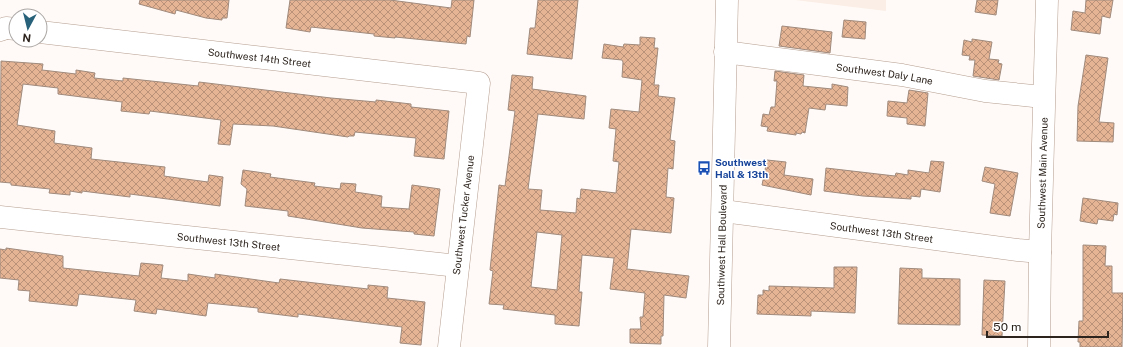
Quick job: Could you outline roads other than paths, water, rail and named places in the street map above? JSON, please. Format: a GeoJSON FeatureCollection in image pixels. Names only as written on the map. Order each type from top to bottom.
{"type":"FeatureCollection","features":[{"type":"Feature","properties":{"kind":"street","name":"Southwest Hall Boulevard"},"geometry":{"type":"LineString","coordinates":[[719,347],[727,0]]}},
{"type":"Feature","properties":{"kind":"street","name":"Southwest Main Avenue"},"geometry":{"type":"LineString","coordinates":[[1040,347],[1043,97],[1047,0]]}},
{"type":"Feature","properties":{"kind":"street","name":"Southwest 14th Street"},"geometry":{"type":"LineString","coordinates":[[48,33],[479,84]]}},
{"type":"Feature","properties":{"kind":"street","name":"Southwest Daly Lane"},"geometry":{"type":"LineString","coordinates":[[725,52],[902,75],[985,91],[1043,97]]}},
{"type":"Feature","properties":{"kind":"street","name":"Southwest Tucker Avenue"},"geometry":{"type":"LineString","coordinates":[[449,347],[479,84]]}},
{"type":"Feature","properties":{"kind":"street","name":"Southwest 13th Street"},"geometry":{"type":"LineString","coordinates":[[723,211],[1040,252]]}},
{"type":"Feature","properties":{"kind":"street","name":"Southwest 13th Street"},"geometry":{"type":"LineString","coordinates":[[0,217],[458,266]]}},
{"type":"Feature","properties":{"kind":"place","name":"Southwest Hall & 13th"},"geometry":{"type":"Point","coordinates":[704,168]}}]}
